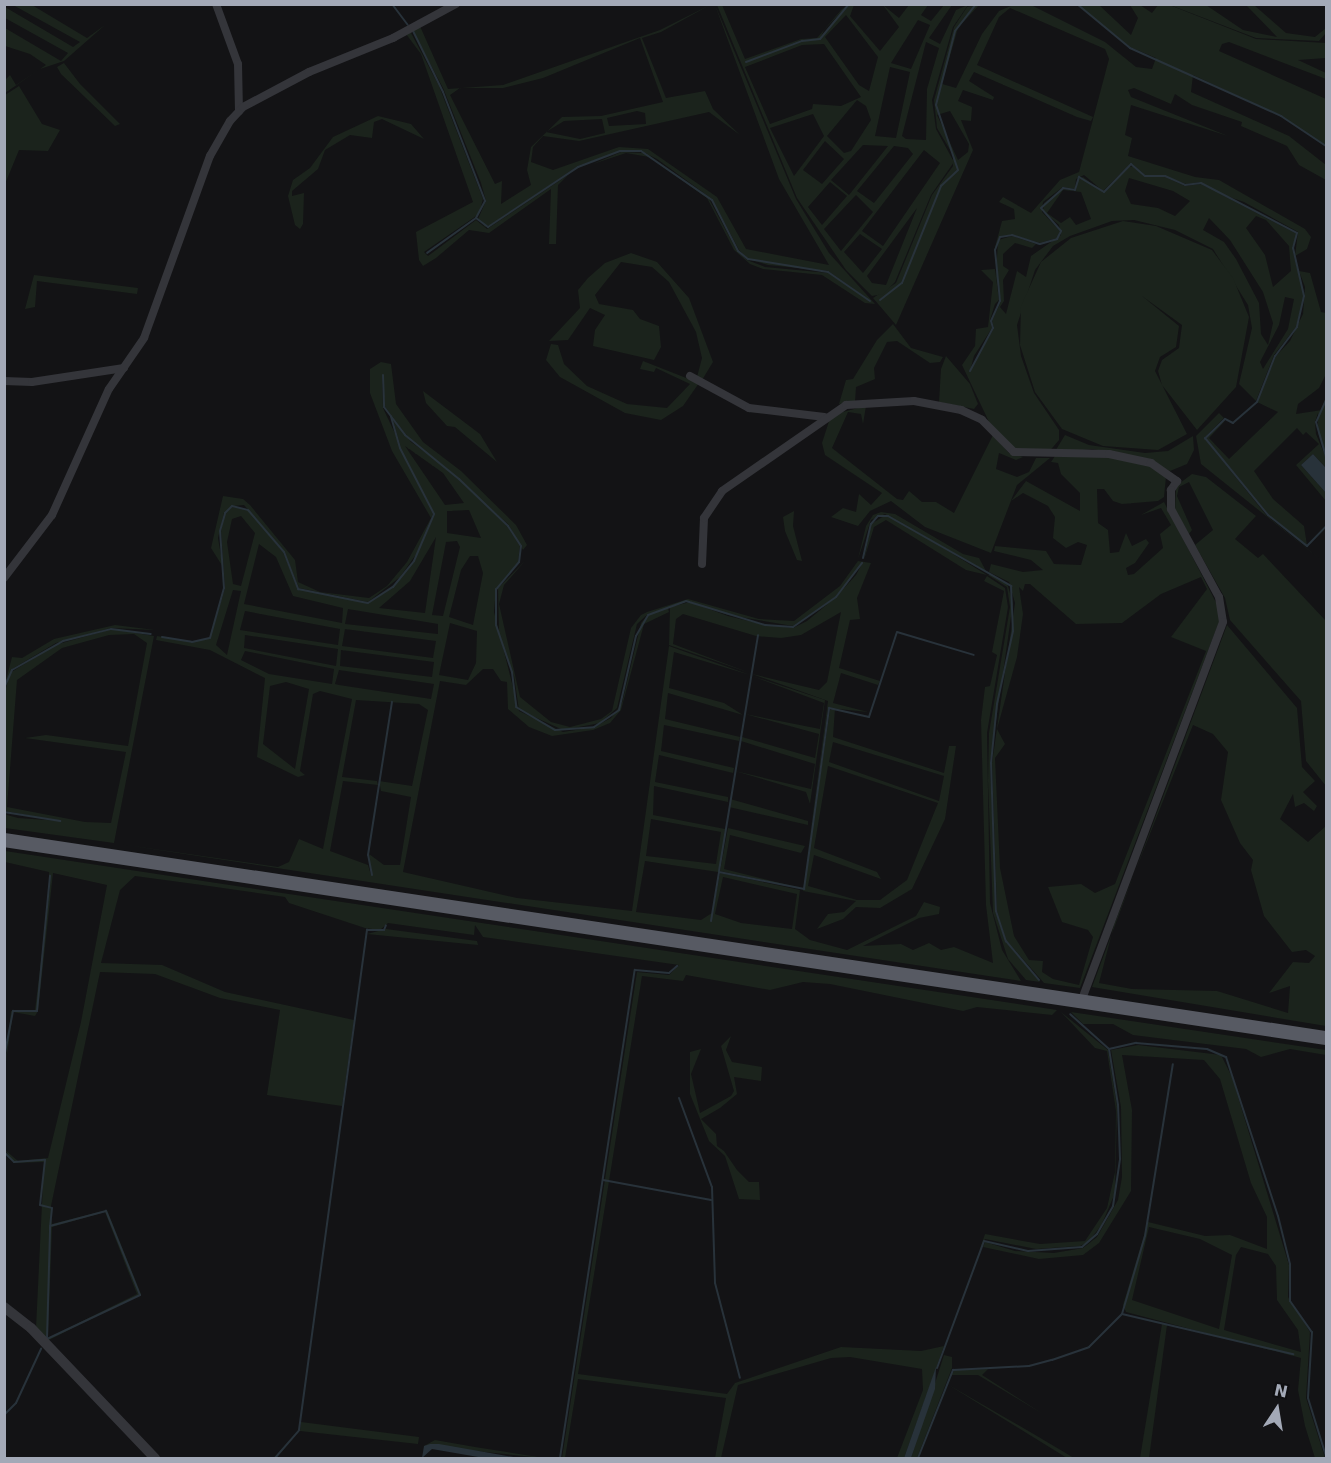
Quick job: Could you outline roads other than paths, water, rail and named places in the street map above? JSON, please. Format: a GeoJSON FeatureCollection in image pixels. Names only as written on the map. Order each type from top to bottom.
{"type":"FeatureCollection","features":[{"type":"Feature","properties":{"kind":"highway"},"geometry":{"type":"LineString","coordinates":[[4,840],[1326,1038]]}},
{"type":"Feature","properties":{"kind":"street"},"geometry":{"type":"LineString","coordinates":[[216,4],[238,64],[239,111]]}},
{"type":"Feature","properties":{"kind":"street"},"geometry":{"type":"LineString","coordinates":[[4,578],[52,515],[109,388],[144,338],[210,156],[239,111],[309,72],[393,38],[456,4]]}},
{"type":"Feature","properties":{"kind":"street"},"geometry":{"type":"LineString","coordinates":[[4,381],[32,382],[124,368]]}},
{"type":"Feature","properties":{"kind":"street"},"geometry":{"type":"LineString","coordinates":[[690,376],[749,408],[824,417]]}},
{"type":"Feature","properties":{"kind":"street"},"geometry":{"type":"LineString","coordinates":[[702,564],[702,526],[716,497],[746,471],[824,417],[846,405],[926,402],[972,414],[1014,453],[1109,454],[1151,463],[1177,481],[1171,490],[1171,509],[1220,597],[1223,622],[1081,1001]]}},
{"type":"Feature","properties":{"kind":"street"},"geometry":{"type":"LineString","coordinates":[[4,1307],[31,1328],[155,1458]]}},
{"type":"Feature","properties":{"kind":"waterway"},"geometry":{"type":"LineString","coordinates":[[392,4],[408,25]]}},
{"type":"Feature","properties":{"kind":"waterway"},"geometry":{"type":"LineString","coordinates":[[746,62],[802,41],[820,39],[849,4]]}},
{"type":"Feature","properties":{"kind":"waterway"},"geometry":{"type":"LineString","coordinates":[[880,300],[902,283],[941,186],[958,170],[936,105],[955,31],[976,4]]}},
{"type":"Feature","properties":{"kind":"waterway"},"geometry":{"type":"LineString","coordinates":[[1077,4],[1130,48],[1281,116],[1326,146]]}},
{"type":"Feature","properties":{"kind":"waterway"},"geometry":{"type":"LineString","coordinates":[[413,31],[443,92],[485,201],[476,218],[427,253]]}},
{"type":"Feature","properties":{"kind":"waterway"},"geometry":{"type":"LineString","coordinates":[[476,218],[488,227],[578,167],[620,151],[641,151],[712,200],[738,251],[748,259],[828,272],[870,301]]}},
{"type":"Feature","properties":{"kind":"waterway"},"geometry":{"type":"LineString","coordinates":[[970,371],[993,328],[991,321],[1000,301],[995,250],[1000,237],[1012,235],[1040,244],[1057,239],[1061,231],[1041,208],[1063,188],[1075,190],[1079,177],[1104,192],[1131,164],[1145,176],[1165,176],[1185,185],[1201,183],[1297,233],[1293,248],[1304,296],[1297,327],[1275,356],[1257,402],[1233,423],[1225,419],[1205,438],[1268,515],[1307,546],[1326,526]]}},
{"type":"Feature","properties":{"kind":"waterway"},"geometry":{"type":"LineString","coordinates":[[383,375],[384,407],[405,435],[459,479],[508,526],[521,546],[519,562],[496,589],[496,625],[512,672],[516,707],[555,730],[594,727],[619,710],[636,636],[648,615],[686,601],[765,625],[793,627],[836,597],[862,563]]}},
{"type":"Feature","properties":{"kind":"waterway"},"geometry":{"type":"LineString","coordinates":[[1326,400],[1316,422],[1326,457]]}},
{"type":"Feature","properties":{"kind":"waterway"},"geometry":{"type":"LineString","coordinates":[[162,637],[192,642],[210,638],[224,588],[220,531],[225,513],[232,506],[248,510],[284,552],[298,589],[368,603],[393,587],[414,561],[434,514],[400,448],[391,416]]}},
{"type":"Feature","properties":{"kind":"waterway"},"geometry":{"type":"LineString","coordinates":[[863,558],[871,524],[878,516],[888,516],[1011,586],[1013,631],[997,704],[991,763],[996,911],[1006,941],[1039,980]]}},
{"type":"Feature","properties":{"kind":"waterway"},"geometry":{"type":"LineString","coordinates":[[4,688],[12,670],[63,641],[111,629],[151,634]]}},
{"type":"Feature","properties":{"kind":"waterway"},"geometry":{"type":"LineString","coordinates":[[711,921],[719,872],[804,889],[829,708],[869,717],[897,632],[974,655]]}},
{"type":"Feature","properties":{"kind":"waterway"},"geometry":{"type":"LineString","coordinates":[[719,871],[758,635]]}},
{"type":"Feature","properties":{"kind":"waterway"},"geometry":{"type":"LineString","coordinates":[[372,875],[368,855],[392,702]]}},
{"type":"Feature","properties":{"kind":"waterway"},"geometry":{"type":"LineString","coordinates":[[4,812],[60,821]]}},
{"type":"Feature","properties":{"kind":"waterway"},"geometry":{"type":"LineString","coordinates":[[4,1058],[13,1011],[37,1011],[50,876]]}},
{"type":"Feature","properties":{"kind":"waterway"},"geometry":{"type":"LineString","coordinates":[[275,1458],[299,1430],[367,930],[384,930],[386,925]]}},
{"type":"Feature","properties":{"kind":"waterway"},"geometry":{"type":"LineString","coordinates":[[560,1458],[635,970],[669,973],[677,966]]}},
{"type":"Feature","properties":{"kind":"waterway"},"geometry":{"type":"LineString","coordinates":[[937,1368],[984,1241],[1028,1251],[1082,1247],[1097,1234],[1113,1206],[1120,1159],[1118,1105],[1109,1049],[1070,1014]]}},
{"type":"Feature","properties":{"kind":"waterway"},"geometry":{"type":"LineString","coordinates":[[1109,1049],[1136,1043],[1207,1049],[1226,1057],[1278,1216],[1290,1264],[1290,1301],[1312,1332],[1308,1398],[1326,1456]]}},
{"type":"Feature","properties":{"kind":"waterway"},"geometry":{"type":"LineString","coordinates":[[918,1458],[953,1370],[1029,1366],[1052,1360],[1089,1347],[1122,1314],[1145,1236],[1173,1064]]}},
{"type":"Feature","properties":{"kind":"waterway"},"geometry":{"type":"LineString","coordinates":[[679,1098],[712,1187],[715,1283],[740,1378]]}},
{"type":"Feature","properties":{"kind":"waterway"},"geometry":{"type":"LineString","coordinates":[[4,1152],[14,1162],[45,1160],[40,1205],[52,1208],[50,1226],[47,1339],[140,1295],[106,1211],[50,1226]]}},
{"type":"Feature","properties":{"kind":"waterway"},"geometry":{"type":"LineString","coordinates":[[603,1180],[711,1200]]}},
{"type":"Feature","properties":{"kind":"waterway"},"geometry":{"type":"LineString","coordinates":[[1122,1314],[1293,1354]]}},
{"type":"Feature","properties":{"kind":"waterway"},"geometry":{"type":"LineString","coordinates":[[4,1415],[16,1403],[41,1349]]}}]}
